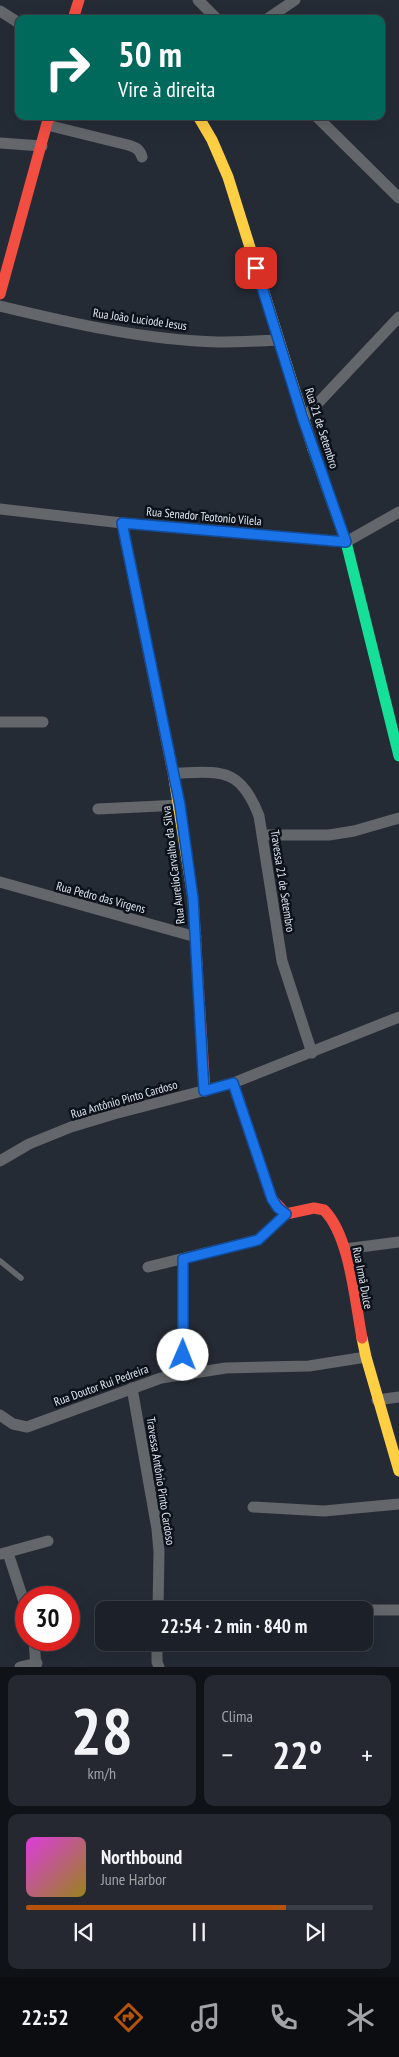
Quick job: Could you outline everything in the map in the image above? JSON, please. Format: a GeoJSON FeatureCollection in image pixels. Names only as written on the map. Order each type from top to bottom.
{"type":"FeatureCollection","features":[{"type":"Feature","properties":{"kind":"street"},"geometry":{"type":"LineString","coordinates":[[74,15],[79,0]]}},
{"type":"Feature","properties":{"kind":"street"},"geometry":{"type":"LineString","coordinates":[[198,0],[213,15]]}},
{"type":"Feature","properties":{"kind":"street"},"geometry":{"type":"LineString","coordinates":[[273,15],[294,0]]}},
{"type":"Feature","properties":{"kind":"street"},"geometry":{"type":"LineString","coordinates":[[0,11],[15,20]]}},
{"type":"Feature","properties":{"kind":"street"},"geometry":{"type":"LineString","coordinates":[[0,294],[5,257],[42,146],[48,120],[128,144],[136,148],[142,157]]}},
{"type":"Feature","properties":{"kind":"street","name":"Rua 21 de Setembro"},"geometry":{"type":"LineString","coordinates":[[200,120],[212,140],[228,177],[303,419],[346,542],[399,756]]}},
{"type":"Feature","properties":{"kind":"street"},"geometry":{"type":"LineString","coordinates":[[320,120],[399,198]]}},
{"type":"Feature","properties":{"kind":"street"},"geometry":{"type":"LineString","coordinates":[[0,143],[42,146]]}},
{"type":"Feature","properties":{"kind":"street","name":"Rua João Luciode Jesus"},"geometry":{"type":"LineString","coordinates":[[0,306],[74,324],[131,333],[218,342],[279,340]]}},
{"type":"Feature","properties":{"kind":"street"},"geometry":{"type":"LineString","coordinates":[[303,419],[399,317]]}},
{"type":"Feature","properties":{"kind":"street","name":"Rua Senador Teotonio Vilela"},"geometry":{"type":"LineString","coordinates":[[0,509],[122,523],[346,542]]}},
{"type":"Feature","properties":{"kind":"street"},"geometry":{"type":"LineString","coordinates":[[346,542],[399,512]]}},
{"type":"Feature","properties":{"kind":"street","name":"Rua AurelioCarvalho da Silva"},"geometry":{"type":"LineString","coordinates":[[122,523],[180,805],[193,898],[204,1091]]}},
{"type":"Feature","properties":{"kind":"street"},"geometry":{"type":"LineString","coordinates":[[0,722],[43,722]]}},
{"type":"Feature","properties":{"kind":"street","name":"Travessa 21 de Setembro"},"geometry":{"type":"LineString","coordinates":[[174,773],[222,773],[238,781],[254,802],[259,816],[282,961],[312,1053]]}},
{"type":"Feature","properties":{"kind":"street"},"geometry":{"type":"LineString","coordinates":[[98,809],[180,805]]}},
{"type":"Feature","properties":{"kind":"street"},"geometry":{"type":"LineString","coordinates":[[262,835],[335,834],[399,818]]}},
{"type":"Feature","properties":{"kind":"street","name":"Rua Pedro das Virgens"},"geometry":{"type":"LineString","coordinates":[[0,882],[99,912],[196,938]]}},
{"type":"Feature","properties":{"kind":"street","name":"Rua Antônio Pinto Cardoso"},"geometry":{"type":"LineString","coordinates":[[0,1162],[29,1144],[71,1127],[233,1083],[399,1017]]}},
{"type":"Feature","properties":{"kind":"street"},"geometry":{"type":"LineString","coordinates":[[148,1267],[258,1240],[286,1214],[278,1208],[272,1199],[233,1083]]}},
{"type":"Feature","properties":{"kind":"street","name":"Rua Irmã Dulce"},"geometry":{"type":"LineString","coordinates":[[286,1214],[314,1208],[324,1210],[330,1215],[335,1226],[345,1249],[366,1357],[399,1471]]}},
{"type":"Feature","properties":{"kind":"street"},"geometry":{"type":"LineString","coordinates":[[345,1249],[399,1242]]}},
{"type":"Feature","properties":{"kind":"street"},"geometry":{"type":"LineString","coordinates":[[183,1259],[183,1375]]}},
{"type":"Feature","properties":{"kind":"street","name":"Rua Doutor Rui Pedreira"},"geometry":{"type":"LineString","coordinates":[[0,1415],[13,1424],[27,1427],[160,1378],[226,1368],[309,1366],[366,1357]]}},
{"type":"Feature","properties":{"kind":"street","name":"Travessa Antônio Pinto Cardoso"},"geometry":{"type":"LineString","coordinates":[[132,1388],[160,1552],[158,1601]]}},
{"type":"Feature","properties":{"kind":"street"},"geometry":{"type":"LineString","coordinates":[[377,1400],[399,1397]]}},
{"type":"Feature","properties":{"kind":"street"},"geometry":{"type":"LineString","coordinates":[[253,1507],[324,1511],[399,1504]]}},
{"type":"Feature","properties":{"kind":"street"},"geometry":{"type":"LineString","coordinates":[[17,1586],[4,1553],[48,1542]]}},
{"type":"Feature","properties":{"kind":"street"},"geometry":{"type":"LineString","coordinates":[[373,1610],[399,1610]]}},
{"type":"Feature","properties":{"kind":"street"},"geometry":{"type":"LineString","coordinates":[[20,1667],[36,1665],[35,1651]]}},
{"type":"Feature","properties":{"kind":"street"},"geometry":{"type":"LineString","coordinates":[[158,1651],[157,1662],[159,1667]]}},
{"type":"Feature","properties":{"kind":"lane"},"geometry":{"type":"LineString","coordinates":[[0,1260],[21,1278]]}},
{"type":"Feature","properties":{"kind":"traffic: fast"},"geometry":{"type":"LineString","coordinates":[[313,449],[346,542],[399,756]]}},
{"type":"Feature","properties":{"kind":"traffic: slow"},"geometry":{"type":"LineString","coordinates":[[200,120],[212,140],[228,177],[313,449]]}},
{"type":"Feature","properties":{"kind":"traffic: slow"},"geometry":{"type":"LineString","coordinates":[[174,778],[193,898],[197,965]]}},
{"type":"Feature","properties":{"kind":"traffic: slow"},"geometry":{"type":"LineString","coordinates":[[362,1338],[399,1471]]}},
{"type":"Feature","properties":{"kind":"traffic: jam"},"geometry":{"type":"LineString","coordinates":[[74,15],[79,0]]}},
{"type":"Feature","properties":{"kind":"traffic: jam"},"geometry":{"type":"LineString","coordinates":[[0,294],[48,120]]}},
{"type":"Feature","properties":{"kind":"traffic: jam"},"geometry":{"type":"LineString","coordinates":[[122,523],[174,778]]}},
{"type":"Feature","properties":{"kind":"traffic: jam"},"geometry":{"type":"LineString","coordinates":[[197,965],[205,1091]]}},
{"type":"Feature","properties":{"kind":"traffic: jam"},"geometry":{"type":"LineString","coordinates":[[233,1083],[272,1199],[286,1214],[314,1208],[324,1210],[333,1221],[346,1252],[362,1338]]}},
{"type":"Feature","properties":{"kind":"route"},"geometry":{"type":"LineString","coordinates":[[183,1355],[183,1259],[258,1240],[286,1214],[278,1208],[272,1199],[233,1083],[204,1091],[193,898],[180,805],[122,523],[346,542],[303,419],[256,268]]}}]}
